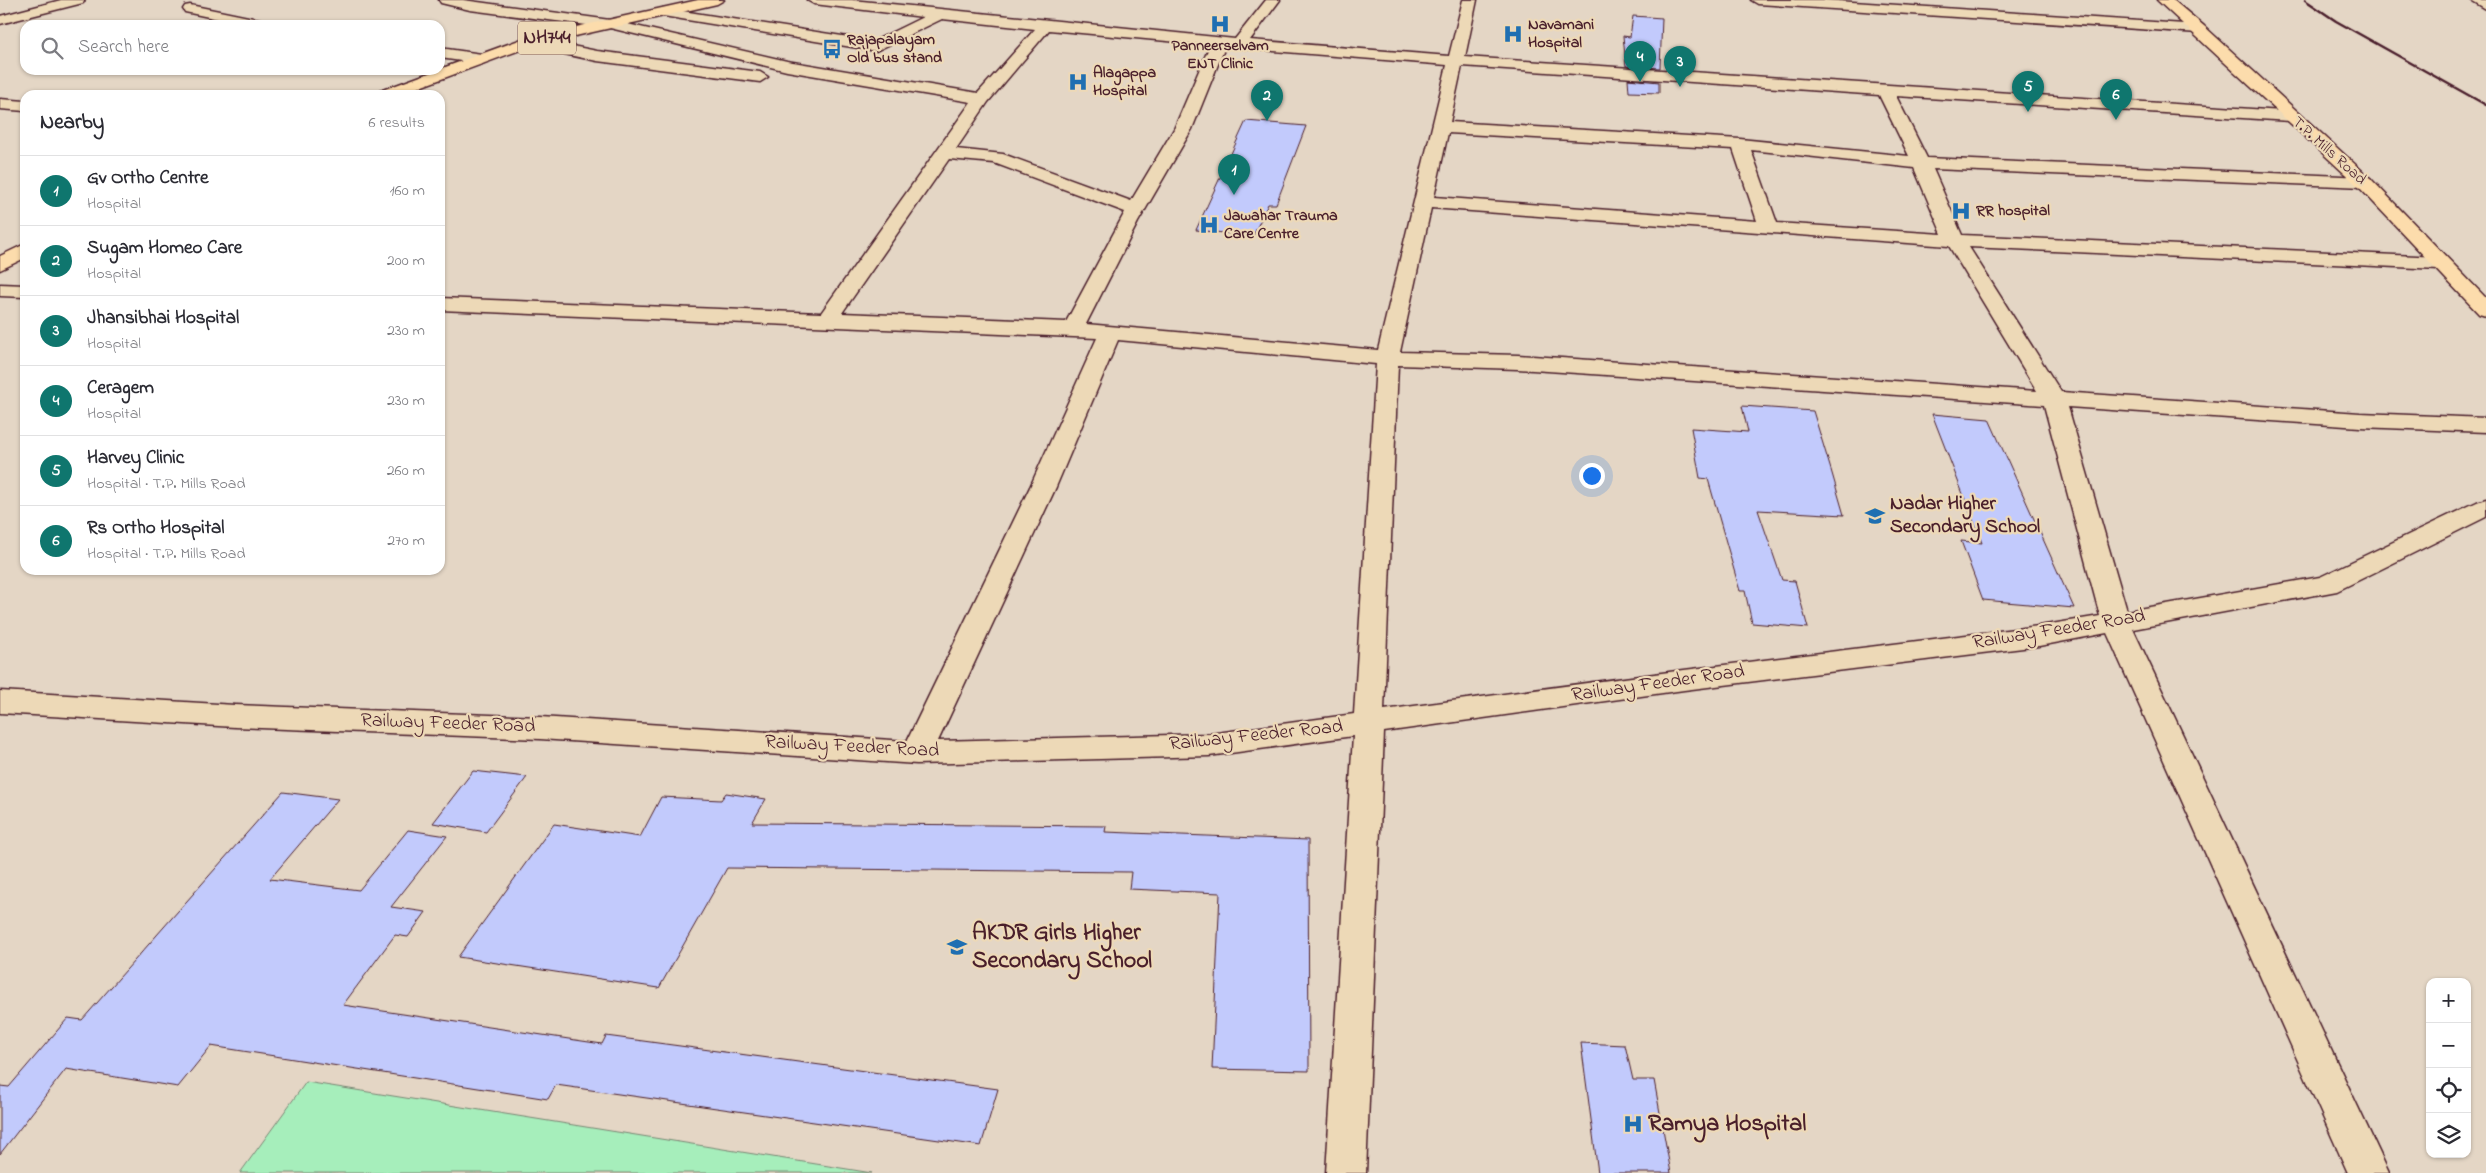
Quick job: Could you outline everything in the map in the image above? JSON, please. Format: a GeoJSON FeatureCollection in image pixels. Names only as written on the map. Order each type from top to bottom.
{"type":"FeatureCollection","features":[{"type":"Feature","properties":{"kind":"main road","name":"NH744"},"geometry":{"type":"LineString","coordinates":[[445,72],[526,42],[717,0]]}},
{"type":"Feature","properties":{"kind":"main road","name":"T.P. Mills Road"},"geometry":{"type":"LineString","coordinates":[[2164,0],[2199,29],[2290,116],[2364,182],[2486,310]]}},
{"type":"Feature","properties":{"kind":"main road","name":"NH744"},"geometry":{"type":"LineString","coordinates":[[397,90],[438,75]]}},
{"type":"Feature","properties":{"kind":"main road"},"geometry":{"type":"LineString","coordinates":[[0,264],[20,253]]}},
{"type":"Feature","properties":{"kind":"street"},"geometry":{"type":"LineString","coordinates":[[0,20],[78,0]]}},
{"type":"Feature","properties":{"kind":"street"},"geometry":{"type":"LineString","coordinates":[[446,0],[470,6],[610,24],[788,66],[982,99]]}},
{"type":"Feature","properties":{"kind":"street"},"geometry":{"type":"LineString","coordinates":[[814,0],[1045,26],[1455,61],[2290,116]]}},
{"type":"Feature","properties":{"kind":"street"},"geometry":{"type":"LineString","coordinates":[[1239,44],[1273,0]]}},
{"type":"Feature","properties":{"kind":"street"},"geometry":{"type":"LineString","coordinates":[[1346,1173],[1387,358],[1470,0]]}},
{"type":"Feature","properties":{"kind":"street"},"geometry":{"type":"LineString","coordinates":[[1758,0],[2199,29]]}},
{"type":"Feature","properties":{"kind":"street"},"geometry":{"type":"LineString","coordinates":[[2478,0],[2486,5]]}},
{"type":"Feature","properties":{"kind":"street"},"geometry":{"type":"LineString","coordinates":[[190,9],[244,20]]}},
{"type":"Feature","properties":{"kind":"street"},"geometry":{"type":"LineString","coordinates":[[663,12],[876,46],[938,15]]}},
{"type":"Feature","properties":{"kind":"street"},"geometry":{"type":"LineString","coordinates":[[827,319],[982,99],[1045,26]]}},
{"type":"Feature","properties":{"kind":"street"},"geometry":{"type":"LineString","coordinates":[[526,42],[597,56],[760,77]]}},
{"type":"Feature","properties":{"kind":"street"},"geometry":{"type":"LineString","coordinates":[[1073,329],[1135,209],[1183,129],[1219,42]]}},
{"type":"Feature","properties":{"kind":"street"},"geometry":{"type":"LineString","coordinates":[[445,54],[482,59]]}},
{"type":"Feature","properties":{"kind":"street"},"geometry":{"type":"LineString","coordinates":[[1885,90],[1922,163],[1955,240],[2054,399],[2116,622],[2369,1173]]}},
{"type":"Feature","properties":{"kind":"street"},"geometry":{"type":"LineString","coordinates":[[0,104],[20,106]]}},
{"type":"Feature","properties":{"kind":"street"},"geometry":{"type":"LineString","coordinates":[[1441,127],[1740,144],[1922,163],[2364,182]]}},
{"type":"Feature","properties":{"kind":"street"},"geometry":{"type":"LineString","coordinates":[[1740,144],[1769,228]]}},
{"type":"Feature","properties":{"kind":"street"},"geometry":{"type":"LineString","coordinates":[[944,153],[996,158],[1135,209]]}},
{"type":"Feature","properties":{"kind":"street"},"geometry":{"type":"LineString","coordinates":[[1424,202],[1769,228],[2053,246],[2439,262]]}},
{"type":"Feature","properties":{"kind":"street"},"geometry":{"type":"LineString","coordinates":[[0,290],[20,291]]}},
{"type":"Feature","properties":{"kind":"street"},"geometry":{"type":"LineString","coordinates":[[445,304],[1073,329],[1387,358],[1518,362],[2360,420],[2486,425]]}},
{"type":"Feature","properties":{"kind":"street"},"geometry":{"type":"LineString","coordinates":[[917,753],[1043,487],[1110,332]]}},
{"type":"Feature","properties":{"kind":"street","name":"Railway Feeder Road"},"geometry":{"type":"LineString","coordinates":[[0,702],[245,716],[540,728],[917,753],[1209,745],[1684,680],[2039,636],[2327,584],[2486,507]]}},
{"type":"Feature","properties":{"kind":"green space"},"geometry":{"type":"Polygon","coordinates":[[[306,1082],[872,1173],[240,1173],[306,1082]]]}},
{"type":"Feature","properties":{"kind":"building"},"geometry":{"type":"Polygon","coordinates":[[[1633,16],[1662,18],[1660,68],[1626,66],[1623,36],[1630,37],[1633,16]]]}},
{"type":"Feature","properties":{"kind":"building"},"geometry":{"type":"Polygon","coordinates":[[[1628,79],[1659,82],[1659,93],[1629,92],[1628,79]]]}},
{"type":"Feature","properties":{"kind":"building"},"geometry":{"type":"Polygon","coordinates":[[[1246,121],[1306,126],[1276,204],[1268,204],[1253,236],[1196,230],[1246,121]]]}},
{"type":"Feature","properties":{"kind":"building"},"geometry":{"type":"Polygon","coordinates":[[[1742,406],[1813,411],[1831,470],[1844,515],[1758,510],[1782,580],[1795,581],[1808,628],[1752,623],[1745,591],[1740,591],[1708,479],[1700,478],[1691,428],[1748,432],[1742,406]]]}},
{"type":"Feature","properties":{"kind":"building"},"geometry":{"type":"Polygon","coordinates":[[[1932,414],[1989,419],[2074,608],[1983,600],[1961,541],[1982,543],[1932,414]]]}},
{"type":"Feature","properties":{"kind":"building"},"geometry":{"type":"Polygon","coordinates":[[[473,771],[527,777],[486,832],[433,823],[473,771]]]}},
{"type":"Feature","properties":{"kind":"building"},"geometry":{"type":"Polygon","coordinates":[[[283,792],[338,799],[270,879],[359,890],[408,830],[447,836],[391,907],[426,912],[408,937],[395,935],[343,1005],[602,1044],[606,1036],[998,1089],[981,1146],[556,1085],[548,1099],[211,1046],[178,1087],[66,1069],[0,1154],[0,1086],[9,1087],[68,1018],[82,1020],[283,792]]]}},
{"type":"Feature","properties":{"kind":"building"},"geometry":{"type":"Polygon","coordinates":[[[726,793],[766,799],[752,823],[1106,826],[1105,832],[1308,840],[1309,1071],[1212,1069],[1220,893],[1129,889],[1131,872],[727,868],[659,988],[458,957],[554,824],[640,837],[661,797],[721,800],[726,793]]]}},
{"type":"Feature","properties":{"kind":"building"},"geometry":{"type":"Polygon","coordinates":[[[1581,1043],[1625,1045],[1633,1080],[1654,1080],[1671,1173],[1598,1173],[1581,1043]]]}},
{"type":"Feature","properties":{"kind":"railway"},"geometry":{"type":"LineString","coordinates":[[2305,0],[2336,21],[2486,105]]}},
{"type":"Feature","properties":{"kind":"place","name":"Panneerselvam ENT Clinic"},"geometry":{"type":"Point","coordinates":[1220,24]}},
{"type":"Feature","properties":{"kind":"place","name":"Navamani Hospital"},"geometry":{"type":"Point","coordinates":[1513,34]}},
{"type":"Feature","properties":{"kind":"place","name":"Rajapalayam Old bus stand"},"geometry":{"type":"Point","coordinates":[832,49]}},
{"type":"Feature","properties":{"kind":"place","name":"Alagappa Hospital"},"geometry":{"type":"Point","coordinates":[1078,82]}},
{"type":"Feature","properties":{"kind":"place","name":"Ceragem"},"geometry":{"type":"Point","coordinates":[1640,82]}},
{"type":"Feature","properties":{"kind":"place","name":"Jhansibhai Hospital"},"geometry":{"type":"Point","coordinates":[1680,87]}},
{"type":"Feature","properties":{"kind":"place","name":"Harvey Clinic"},"geometry":{"type":"Point","coordinates":[2028,112]}},
{"type":"Feature","properties":{"kind":"place","name":"Rs Ortho Hospital"},"geometry":{"type":"Point","coordinates":[2116,120]}},
{"type":"Feature","properties":{"kind":"place","name":"Sugam Homeo Care"},"geometry":{"type":"Point","coordinates":[1267,121]}},
{"type":"Feature","properties":{"kind":"place","name":"Gv Ortho Centre"},"geometry":{"type":"Point","coordinates":[1234,195]}},
{"type":"Feature","properties":{"kind":"place","name":"RR hospital"},"geometry":{"type":"Point","coordinates":[1961,211]}},
{"type":"Feature","properties":{"kind":"place","name":"Jawahar Trauma Care Centre"},"geometry":{"type":"Point","coordinates":[1209,225]}},
{"type":"Feature","properties":{"kind":"place","name":"Nadar Higher Secondary School"},"geometry":{"type":"Point","coordinates":[1875,516]}},
{"type":"Feature","properties":{"kind":"place","name":"AKDR Girls Higher Secondary School"},"geometry":{"type":"Point","coordinates":[957,947]}},
{"type":"Feature","properties":{"kind":"place","name":"Ramya Hospital"},"geometry":{"type":"Point","coordinates":[1633,1124]}}]}
